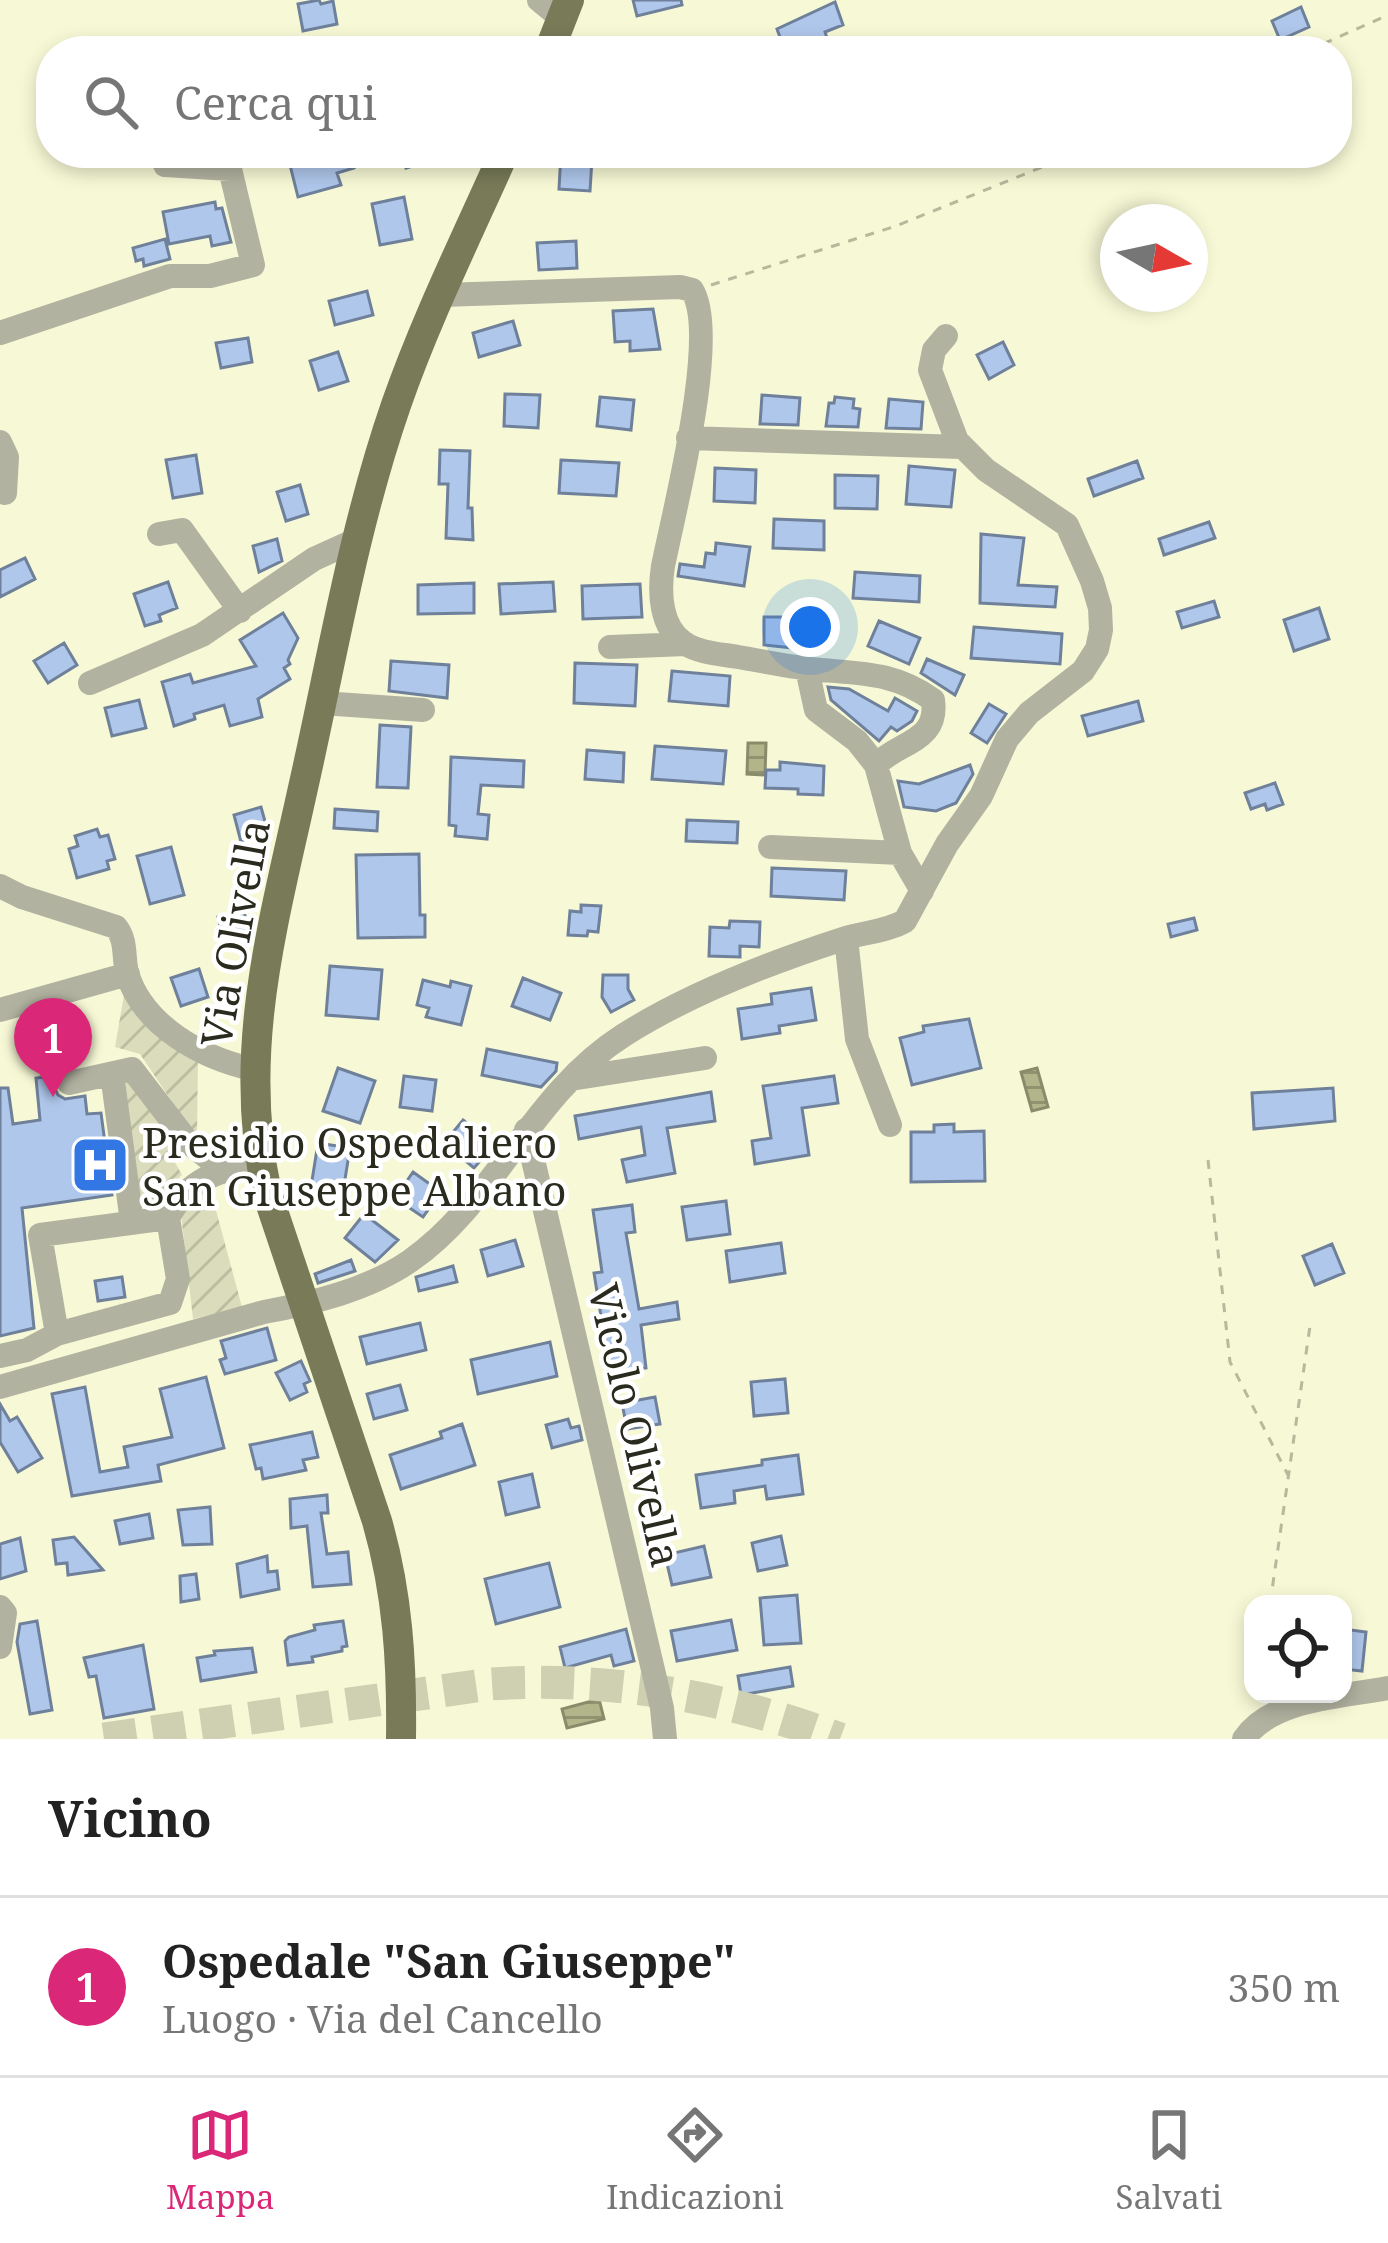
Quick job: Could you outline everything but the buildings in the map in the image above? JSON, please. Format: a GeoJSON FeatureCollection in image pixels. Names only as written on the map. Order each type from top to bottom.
{"type":"FeatureCollection","features":[{"type":"Feature","properties":{"kind":"main road"},"geometry":{"type":"LineString","coordinates":[[551,36],[556,6]]}},
{"type":"Feature","properties":{"kind":"main road","name":"Via Olivella"},"geometry":{"type":"LineString","coordinates":[[401,1739],[401,1655],[392,1576],[260,1163],[252,1069],[273,924],[358,539],[397,401],[497,168]]}},
{"type":"Feature","properties":{"kind":"street"},"geometry":{"type":"LineString","coordinates":[[0,333],[150,281],[210,276],[253,265],[230,169],[214,168]]}},
{"type":"Feature","properties":{"kind":"street"},"geometry":{"type":"LineString","coordinates":[[442,295],[692,290],[700,310],[700,356],[661,582],[666,617],[686,644]]}},
{"type":"Feature","properties":{"kind":"street"},"geometry":{"type":"LineString","coordinates":[[0,1387],[302,1305],[390,1274],[425,1250],[463,1211],[569,1079],[604,1048],[719,986],[904,921],[947,844],[981,796],[1007,739],[1029,713],[1080,675],[1100,637],[1099,604],[1066,525],[961,447],[929,370],[934,350],[946,336]]}},
{"type":"Feature","properties":{"kind":"street"},"geometry":{"type":"LineString","coordinates":[[688,438],[961,447]]}},
{"type":"Feature","properties":{"kind":"street"},"geometry":{"type":"LineString","coordinates":[[0,442],[7,457],[5,493]]}},
{"type":"Feature","properties":{"kind":"street"},"geometry":{"type":"LineString","coordinates":[[159,534],[182,530],[240,611]]}},
{"type":"Feature","properties":{"kind":"street"},"geometry":{"type":"LineString","coordinates":[[90,683],[202,635],[321,555],[358,539]]}},
{"type":"Feature","properties":{"kind":"street"},"geometry":{"type":"LineString","coordinates":[[610,647],[686,644],[807,669],[876,674],[909,683],[933,700],[935,715],[928,731],[913,743],[890,750],[876,765]]}},
{"type":"Feature","properties":{"kind":"street"},"geometry":{"type":"LineString","coordinates":[[807,669],[816,710],[856,741],[876,765],[899,853],[922,891]]}},
{"type":"Feature","properties":{"kind":"street"},"geometry":{"type":"LineString","coordinates":[[322,703],[423,710]]}},
{"type":"Feature","properties":{"kind":"street"},"geometry":{"type":"LineString","coordinates":[[770,847],[899,853]]}},
{"type":"Feature","properties":{"kind":"street"},"geometry":{"type":"LineString","coordinates":[[0,886],[116,927],[123,936],[128,974],[144,1003],[168,1030],[221,1062],[252,1069]]}},
{"type":"Feature","properties":{"kind":"street"},"geometry":{"type":"LineString","coordinates":[[846,938],[857,1039],[890,1125]]}},
{"type":"Feature","properties":{"kind":"street"},"geometry":{"type":"LineString","coordinates":[[0,1010],[128,974]]}},
{"type":"Feature","properties":{"kind":"street"},"geometry":{"type":"LineString","coordinates":[[569,1079],[705,1058]]}},
{"type":"Feature","properties":{"kind":"street"},"geometry":{"type":"LineString","coordinates":[[68,1083],[132,1069],[188,1142],[222,1169]]}},
{"type":"Feature","properties":{"kind":"street"},"geometry":{"type":"LineString","coordinates":[[112,1074],[132,1222]]}},
{"type":"Feature","properties":{"kind":"street","name":"Vicolo Olivella"},"geometry":{"type":"LineString","coordinates":[[526,1130],[662,1708],[665,1739]]}},
{"type":"Feature","properties":{"kind":"street"},"geometry":{"type":"LineString","coordinates":[[0,1356],[27,1350],[57,1334],[170,1303],[178,1280],[168,1218],[186,1191],[222,1169],[260,1163]]}},
{"type":"Feature","properties":{"kind":"street"},"geometry":{"type":"LineString","coordinates":[[57,1334],[40,1235],[168,1218]]}},
{"type":"Feature","properties":{"kind":"street"},"geometry":{"type":"LineString","coordinates":[[0,1607],[5,1613],[0,1647]]}},
{"type":"Feature","properties":{"kind":"street"},"geometry":{"type":"LineString","coordinates":[[1244,1739],[1265,1718],[1283,1710],[1388,1688]]}},
{"type":"Feature","properties":{"kind":"path"},"geometry":{"type":"LineString","coordinates":[[1341,36],[1388,15]]}},
{"type":"Feature","properties":{"kind":"path"},"geometry":{"type":"LineString","coordinates":[[692,290],[896,226],[1039,168]]}},
{"type":"Feature","properties":{"kind":"path"},"geometry":{"type":"LineString","coordinates":[[1208,1160],[1230,1362],[1288,1474]]}},
{"type":"Feature","properties":{"kind":"path"},"geometry":{"type":"LineString","coordinates":[[1271,1595],[1311,1319]]}},
{"type":"Feature","properties":{"kind":"shaded area"},"geometry":{"type":"Polygon","coordinates":[[[748,743],[766,743],[765,775],[747,774],[748,743]]]}},
{"type":"Feature","properties":{"kind":"shaded area"},"geometry":{"type":"Polygon","coordinates":[[[125,989],[198,1055],[197,1139],[140,1054],[115,1047],[125,989]]]}},
{"type":"Feature","properties":{"kind":"shaded area"},"geometry":{"type":"Polygon","coordinates":[[[1037,1068],[1048,1107],[1032,1111],[1021,1072],[1037,1068]]]}},
{"type":"Feature","properties":{"kind":"shaded area"},"geometry":{"type":"Polygon","coordinates":[[[129,1079],[180,1152],[173,1159],[182,1175],[151,1204],[142,1206],[121,1085],[129,1079]]]}},
{"type":"Feature","properties":{"kind":"shaded area"},"geometry":{"type":"Polygon","coordinates":[[[202,1187],[214,1203],[242,1307],[193,1319],[181,1214],[202,1187]]]}},
{"type":"Feature","properties":{"kind":"shaded area"},"geometry":{"type":"Polygon","coordinates":[[[599,1699],[604,1719],[567,1728],[562,1709],[599,1699]]]}},
{"type":"Feature","properties":{"kind":"tunnel"},"geometry":{"type":"LineString","coordinates":[[104,1739],[490,1684],[535,1682],[624,1687],[712,1701],[840,1739]]}},
{"type":"Feature","properties":{"kind":"place","name":"Ospedale \"San Giuseppe\""},"geometry":{"type":"Point","coordinates":[53,1097]}},
{"type":"Feature","properties":{"kind":"place","name":"Presidio Ospedaliero San Giuseppe Albano"},"geometry":{"type":"Point","coordinates":[100,1165]}}]}
